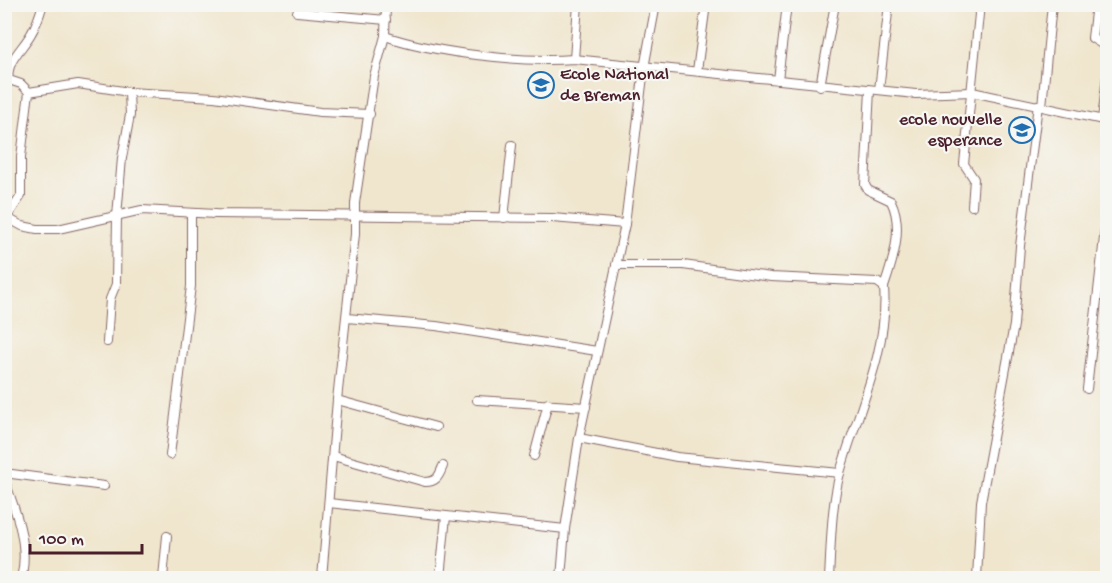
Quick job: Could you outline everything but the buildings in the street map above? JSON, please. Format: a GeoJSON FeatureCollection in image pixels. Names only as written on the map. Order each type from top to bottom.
{"type":"FeatureCollection","features":[{"type":"Feature","properties":{"kind":"street"},"geometry":{"type":"LineString","coordinates":[[29,92],[21,84],[9,80],[7,73],[9,65],[32,34],[43,4]]}},
{"type":"Feature","properties":{"kind":"street"},"geometry":{"type":"LineString","coordinates":[[322,579],[337,400],[347,318],[355,203],[374,76],[385,36],[386,4]]}},
{"type":"Feature","properties":{"kind":"street"},"geometry":{"type":"LineString","coordinates":[[574,59],[579,4]]}},
{"type":"Feature","properties":{"kind":"street"},"geometry":{"type":"LineString","coordinates":[[561,579],[565,529],[579,438],[625,224],[644,68],[656,4]]}},
{"type":"Feature","properties":{"kind":"street"},"geometry":{"type":"LineString","coordinates":[[697,71],[706,4]]}},
{"type":"Feature","properties":{"kind":"street"},"geometry":{"type":"LineString","coordinates":[[778,80],[787,4]]}},
{"type":"Feature","properties":{"kind":"street"},"geometry":{"type":"LineString","coordinates":[[820,86],[836,4]]}},
{"type":"Feature","properties":{"kind":"street"},"geometry":{"type":"LineString","coordinates":[[829,579],[831,528],[840,473],[881,339],[885,304],[884,287],[894,257],[896,226],[891,201],[868,190],[865,185],[875,90],[890,4]]}},
{"type":"Feature","properties":{"kind":"street"},"geometry":{"type":"LineString","coordinates":[[972,206],[974,179],[964,164],[980,4]]}},
{"type":"Feature","properties":{"kind":"street"},"geometry":{"type":"LineString","coordinates":[[976,579],[981,502],[1014,325],[1020,246],[1052,4]]}},
{"type":"Feature","properties":{"kind":"street"},"geometry":{"type":"LineString","coordinates":[[1096,4],[1092,38],[1107,48]]}},
{"type":"Feature","properties":{"kind":"street"},"geometry":{"type":"LineString","coordinates":[[297,12],[386,20]]}},
{"type":"Feature","properties":{"kind":"street"},"geometry":{"type":"LineString","coordinates":[[385,36],[436,49],[552,60],[574,59],[820,86],[916,94],[972,92],[1105,120],[1107,67]]}},
{"type":"Feature","properties":{"kind":"street"},"geometry":{"type":"LineString","coordinates":[[29,92],[78,84],[129,92],[214,97],[320,112],[370,114]]}},
{"type":"Feature","properties":{"kind":"street"},"geometry":{"type":"LineString","coordinates":[[29,92],[21,157],[21,196],[6,217],[22,226],[58,229],[142,210],[191,213],[571,219],[625,224]]}},
{"type":"Feature","properties":{"kind":"street"},"geometry":{"type":"LineString","coordinates":[[107,342],[110,299],[116,284],[117,216],[122,158],[130,115],[129,92]]}},
{"type":"Feature","properties":{"kind":"street"},"geometry":{"type":"LineString","coordinates":[[504,218],[512,145]]}},
{"type":"Feature","properties":{"kind":"street"},"geometry":{"type":"LineString","coordinates":[[1087,389],[1107,202]]}},
{"type":"Feature","properties":{"kind":"street"},"geometry":{"type":"LineString","coordinates":[[170,455],[190,286],[191,213]]}},
{"type":"Feature","properties":{"kind":"street"},"geometry":{"type":"LineString","coordinates":[[616,265],[683,265],[771,277],[877,282],[884,287]]}},
{"type":"Feature","properties":{"kind":"street"},"geometry":{"type":"LineString","coordinates":[[347,318],[436,326],[597,351]]}},
{"type":"Feature","properties":{"kind":"street"},"geometry":{"type":"LineString","coordinates":[[337,400],[435,427]]}},
{"type":"Feature","properties":{"kind":"street"},"geometry":{"type":"LineString","coordinates":[[477,400],[586,407]]}},
{"type":"Feature","properties":{"kind":"street"},"geometry":{"type":"LineString","coordinates":[[534,456],[548,403]]}},
{"type":"Feature","properties":{"kind":"street"},"geometry":{"type":"LineString","coordinates":[[579,438],[676,457],[840,473]]}},
{"type":"Feature","properties":{"kind":"street"},"geometry":{"type":"LineString","coordinates":[[333,456],[425,482],[433,482],[439,477],[443,466]]}},
{"type":"Feature","properties":{"kind":"street"},"geometry":{"type":"LineString","coordinates":[[4,473],[104,486]]}},
{"type":"Feature","properties":{"kind":"street"},"geometry":{"type":"LineString","coordinates":[[4,479],[21,533],[24,554],[21,579]]}},
{"type":"Feature","properties":{"kind":"street"},"geometry":{"type":"LineString","coordinates":[[329,503],[565,529]]}},
{"type":"Feature","properties":{"kind":"street"},"geometry":{"type":"LineString","coordinates":[[440,579],[446,516]]}},
{"type":"Feature","properties":{"kind":"street"},"geometry":{"type":"LineString","coordinates":[[163,579],[167,536]]}},
{"type":"Feature","properties":{"kind":"place","name":"Ecole National de Breman"},"geometry":{"type":"Point","coordinates":[541,85]}},
{"type":"Feature","properties":{"kind":"place","name":"ecole nouvelle esperance"},"geometry":{"type":"Point","coordinates":[1022,130]}}]}
